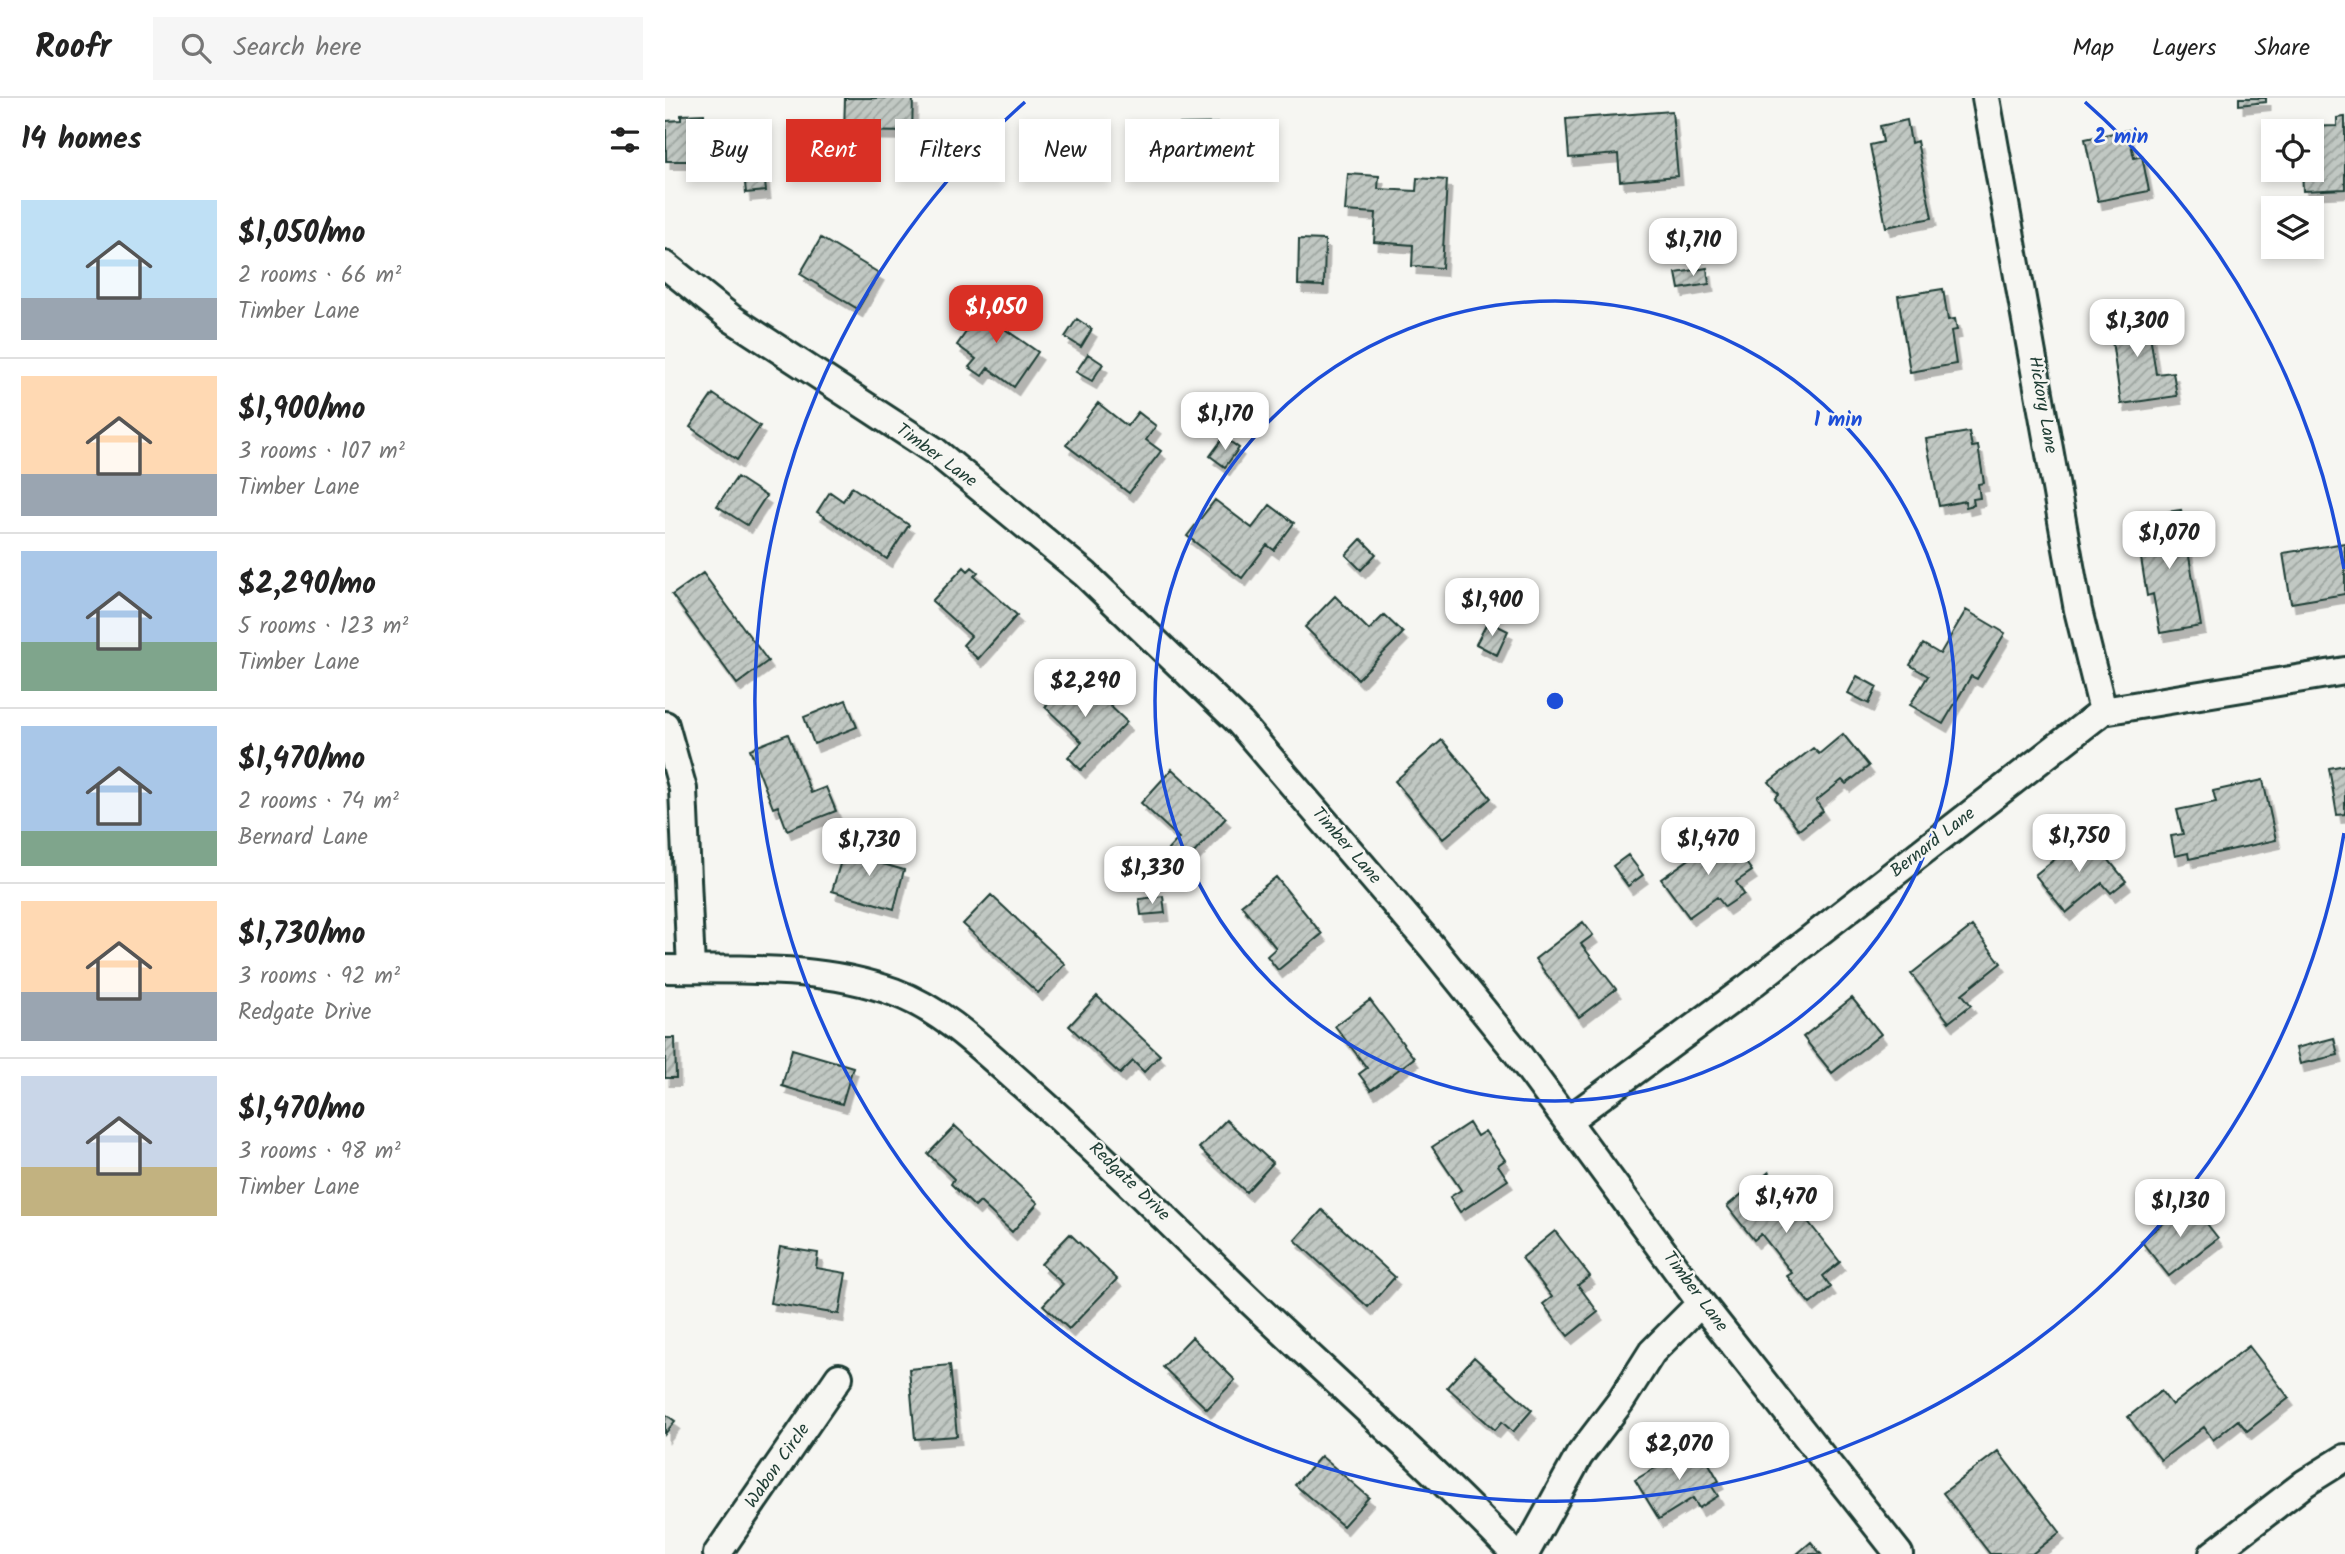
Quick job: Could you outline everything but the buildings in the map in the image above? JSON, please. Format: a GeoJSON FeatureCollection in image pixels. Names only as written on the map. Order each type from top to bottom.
{"type":"FeatureCollection","features":[{"type":"Feature","properties":{"kind":"street","name":"Hickory Lane"},"geometry":{"type":"LineString","coordinates":[[1986,98],[2078,610],[2103,712]]}},
{"type":"Feature","properties":{"kind":"street","name":"Timber Lane"},"geometry":{"type":"LineString","coordinates":[[665,265],[731,318],[935,451],[1085,574],[1240,723],[1423,936],[1567,1121],[1701,1303],[1899,1554]]}},
{"type":"Feature","properties":{"kind":"street","name":"Bernard Lane"},"geometry":{"type":"LineString","coordinates":[[1567,1121],[1746,989],[2103,712],[2345,671]]}},
{"type":"Feature","properties":{"kind":"street"},"geometry":{"type":"LineString","coordinates":[[665,725],[683,789],[678,969]]}},
{"type":"Feature","properties":{"kind":"street","name":"Redgate Drive"},"geometry":{"type":"LineString","coordinates":[[678,969],[793,971],[855,980],[896,993],[943,1017],[1068,1124],[1277,1326],[1385,1423],[1515,1554]]}},
{"type":"Feature","properties":{"kind":"street"},"geometry":{"type":"LineString","coordinates":[[1525,1554],[1579,1456],[1621,1401],[1652,1352],[1701,1303]]}},
{"type":"Feature","properties":{"kind":"street","name":"Wabon Circle"},"geometry":{"type":"LineString","coordinates":[[717,1554],[839,1377]]}},
{"type":"Feature","properties":{"kind":"street"},"geometry":{"type":"LineString","coordinates":[[2213,1554],[2305,1483],[2345,1458]]}}]}
